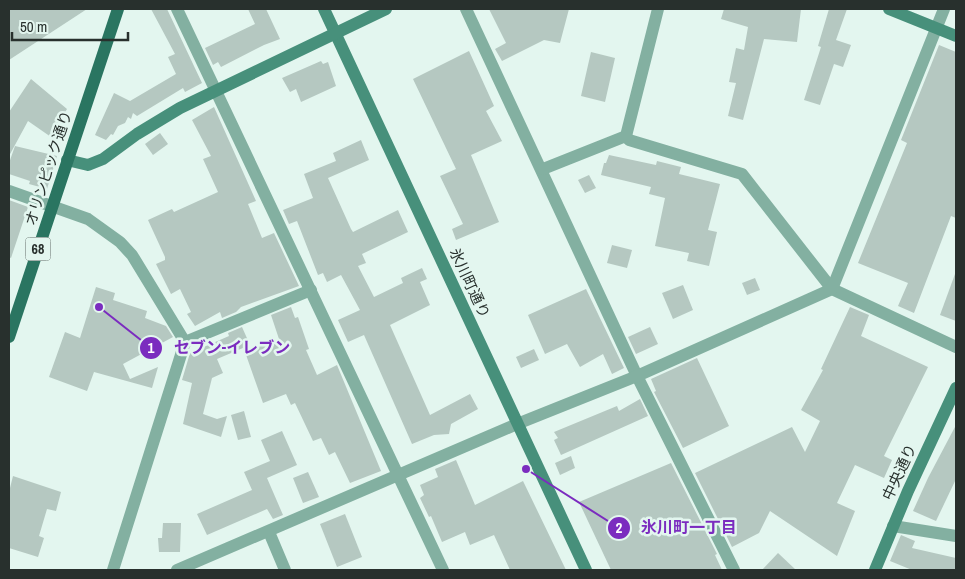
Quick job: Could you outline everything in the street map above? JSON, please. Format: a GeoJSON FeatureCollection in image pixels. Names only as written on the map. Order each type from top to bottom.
{"type":"FeatureCollection","features":[{"type":"Feature","properties":{"kind":"main road","name":"オリンピック通り"},"geometry":{"type":"LineString","coordinates":[[9,337],[118,9]]}},
{"type":"Feature","properties":{"kind":"street"},"geometry":{"type":"LineString","coordinates":[[177,9],[443,570]]}},
{"type":"Feature","properties":{"kind":"street","name":"氷川町通り"},"geometry":{"type":"LineString","coordinates":[[324,9],[586,570]]}},
{"type":"Feature","properties":{"kind":"street"},"geometry":{"type":"LineString","coordinates":[[67,160],[88,165],[103,159],[144,129],[217,90],[386,9]]}},
{"type":"Feature","properties":{"kind":"street"},"geometry":{"type":"LineString","coordinates":[[466,9],[543,169],[637,376],[734,570]]}},
{"type":"Feature","properties":{"kind":"street"},"geometry":{"type":"LineString","coordinates":[[626,136],[658,9]]}},
{"type":"Feature","properties":{"kind":"street"},"geometry":{"type":"LineString","coordinates":[[889,9],[956,36]]}},
{"type":"Feature","properties":{"kind":"street"},"geometry":{"type":"LineString","coordinates":[[177,570],[517,424],[637,376],[832,289],[944,9]]}},
{"type":"Feature","properties":{"kind":"street"},"geometry":{"type":"LineString","coordinates":[[543,169],[626,136]]}},
{"type":"Feature","properties":{"kind":"street"},"geometry":{"type":"LineString","coordinates":[[626,136],[629,140],[742,174],[832,289],[956,347]]}},
{"type":"Feature","properties":{"kind":"street"},"geometry":{"type":"LineString","coordinates":[[9,191],[88,219],[120,242],[132,255],[186,342],[113,570]]}},
{"type":"Feature","properties":{"kind":"street"},"geometry":{"type":"LineString","coordinates":[[186,342],[311,290]]}},
{"type":"Feature","properties":{"kind":"street","name":"中央通り"},"geometry":{"type":"LineString","coordinates":[[875,570],[892,526],[956,388]]}},
{"type":"Feature","properties":{"kind":"street"},"geometry":{"type":"LineString","coordinates":[[892,526],[956,536]]}},
{"type":"Feature","properties":{"kind":"street"},"geometry":{"type":"LineString","coordinates":[[268,532],[285,570]]}},
{"type":"Feature","properties":{"kind":"building"},"geometry":{"type":"Polygon","coordinates":[[[9,9],[87,9],[9,60],[9,9]]]}},
{"type":"Feature","properties":{"kind":"building"},"geometry":{"type":"Polygon","coordinates":[[[151,9],[167,9],[202,83],[185,92],[183,88],[137,116],[133,113],[131,119],[128,117],[125,123],[118,126],[113,135],[111,134],[106,140],[95,135],[114,93],[130,101],[176,74],[168,57],[175,54],[151,9]]]}},
{"type":"Feature","properties":{"kind":"building"},"geometry":{"type":"Polygon","coordinates":[[[248,9],[266,9],[280,39],[221,67],[218,62],[213,65],[205,48],[255,24],[248,9]]]}},
{"type":"Feature","properties":{"kind":"building"},"geometry":{"type":"Polygon","coordinates":[[[489,9],[569,9],[560,43],[544,40],[502,61],[495,49],[506,43],[489,9]]]}},
{"type":"Feature","properties":{"kind":"building"},"geometry":{"type":"Polygon","coordinates":[[[724,9],[801,9],[797,42],[764,39],[743,120],[728,116],[736,83],[729,82],[736,48],[744,50],[748,27],[721,19],[724,9]]]}},
{"type":"Feature","properties":{"kind":"building"},"geometry":{"type":"Polygon","coordinates":[[[829,9],[847,9],[836,40],[851,45],[843,67],[834,64],[820,105],[804,100],[821,47],[818,46],[829,9]]]}},
{"type":"Feature","properties":{"kind":"building"},"geometry":{"type":"Polygon","coordinates":[[[939,45],[956,52],[956,218],[951,216],[914,313],[898,306],[908,283],[858,263],[907,143],[901,140],[939,45]]]}},
{"type":"Feature","properties":{"kind":"building"},"geometry":{"type":"Polygon","coordinates":[[[469,51],[494,106],[486,111],[502,141],[471,155],[499,222],[456,240],[452,229],[463,224],[440,176],[456,169],[413,79],[469,51]]]}},
{"type":"Feature","properties":{"kind":"building"},"geometry":{"type":"Polygon","coordinates":[[[591,52],[615,58],[605,102],[581,96],[591,52]]]}},
{"type":"Feature","properties":{"kind":"building"},"geometry":{"type":"Polygon","coordinates":[[[321,61],[323,64],[328,62],[336,86],[301,102],[296,89],[290,92],[282,78],[321,61]]]}},
{"type":"Feature","properties":{"kind":"building"},"geometry":{"type":"Polygon","coordinates":[[[31,79],[67,109],[51,137],[28,121],[9,156],[9,112],[31,79]]]}},
{"type":"Feature","properties":{"kind":"building"},"geometry":{"type":"Polygon","coordinates":[[[214,107],[256,201],[248,204],[262,238],[274,233],[299,286],[241,307],[236,312],[222,318],[220,312],[195,326],[187,314],[191,312],[180,289],[171,294],[156,264],[165,260],[165,257],[148,220],[172,209],[174,212],[218,192],[203,159],[211,156],[192,120],[214,107]]]}},
{"type":"Feature","properties":{"kind":"building"},"geometry":{"type":"Polygon","coordinates":[[[160,133],[168,144],[153,155],[145,144],[160,133]]]}},
{"type":"Feature","properties":{"kind":"building"},"geometry":{"type":"Polygon","coordinates":[[[361,140],[369,160],[328,178],[351,229],[353,232],[398,210],[408,232],[362,254],[366,263],[358,266],[374,297],[403,283],[401,278],[422,268],[427,279],[420,282],[430,305],[390,325],[430,415],[470,394],[478,409],[451,424],[449,434],[434,435],[412,444],[364,335],[348,342],[338,320],[360,310],[341,275],[327,282],[323,273],[318,275],[297,221],[289,224],[283,210],[313,198],[304,174],[336,161],[333,153],[361,140]]]}},
{"type":"Feature","properties":{"kind":"building"},"geometry":{"type":"Polygon","coordinates":[[[15,146],[57,156],[47,189],[29,184],[30,181],[9,174],[9,163],[15,146]]]}},
{"type":"Feature","properties":{"kind":"building"},"geometry":{"type":"Polygon","coordinates":[[[609,155],[656,165],[657,161],[681,167],[679,174],[720,184],[708,230],[717,232],[709,266],[687,261],[689,253],[655,246],[665,198],[649,194],[651,187],[601,175],[604,163],[606,163],[609,155]]]}},
{"type":"Feature","properties":{"kind":"building"},"geometry":{"type":"Polygon","coordinates":[[[589,175],[596,188],[585,193],[578,180],[589,175]]]}},
{"type":"Feature","properties":{"kind":"building"},"geometry":{"type":"Polygon","coordinates":[[[9,200],[28,207],[11,258],[9,257],[9,200]]]}},
{"type":"Feature","properties":{"kind":"building"},"geometry":{"type":"Polygon","coordinates":[[[612,245],[632,250],[627,268],[607,263],[612,245]]]}},
{"type":"Feature","properties":{"kind":"building"},"geometry":{"type":"Polygon","coordinates":[[[956,274],[956,321],[940,315],[956,274]]]}},
{"type":"Feature","properties":{"kind":"building"},"geometry":{"type":"Polygon","coordinates":[[[755,278],[760,290],[747,295],[742,283],[755,278]]]}},
{"type":"Feature","properties":{"kind":"building"},"geometry":{"type":"Polygon","coordinates":[[[683,285],[693,310],[673,319],[662,293],[683,285]]]}},
{"type":"Feature","properties":{"kind":"building"},"geometry":{"type":"Polygon","coordinates":[[[96,287],[115,293],[113,300],[147,311],[145,318],[166,326],[173,337],[123,364],[130,379],[158,367],[152,388],[94,372],[87,391],[49,377],[65,332],[80,338],[96,287]]]}},
{"type":"Feature","properties":{"kind":"building"},"geometry":{"type":"Polygon","coordinates":[[[586,289],[624,368],[612,374],[603,354],[580,367],[567,344],[545,354],[528,315],[586,289]]]}},
{"type":"Feature","properties":{"kind":"building"},"geometry":{"type":"Polygon","coordinates":[[[291,307],[295,318],[298,317],[309,349],[306,350],[317,375],[337,365],[381,471],[350,483],[335,452],[329,455],[321,438],[313,441],[295,403],[291,405],[286,394],[263,403],[245,352],[279,339],[271,315],[291,307]]]}},
{"type":"Feature","properties":{"kind":"building"},"geometry":{"type":"Polygon","coordinates":[[[850,307],[869,315],[861,336],[928,367],[884,456],[892,460],[884,478],[855,465],[837,503],[855,511],[837,556],[770,511],[759,533],[732,547],[695,473],[792,427],[805,452],[820,421],[801,410],[823,370],[821,369],[850,307]]]}},
{"type":"Feature","properties":{"kind":"building"},"geometry":{"type":"Polygon","coordinates":[[[242,327],[250,345],[217,359],[223,373],[212,378],[203,414],[217,419],[227,416],[221,437],[183,424],[192,383],[182,380],[190,353],[229,336],[228,333],[242,327]]]}},
{"type":"Feature","properties":{"kind":"building"},"geometry":{"type":"Polygon","coordinates":[[[650,327],[658,344],[636,354],[628,337],[650,327]]]}},
{"type":"Feature","properties":{"kind":"building"},"geometry":{"type":"Polygon","coordinates":[[[534,349],[539,360],[521,368],[516,357],[534,349]]]}},
{"type":"Feature","properties":{"kind":"building"},"geometry":{"type":"Polygon","coordinates":[[[697,358],[729,426],[683,448],[654,392],[656,391],[651,379],[697,358]]]}},
{"type":"Feature","properties":{"kind":"building"},"geometry":{"type":"Polygon","coordinates":[[[640,399],[648,416],[561,455],[554,440],[558,438],[554,432],[617,406],[619,411],[640,399]]]}},
{"type":"Feature","properties":{"kind":"building"},"geometry":{"type":"Polygon","coordinates":[[[244,411],[251,437],[238,440],[231,415],[244,411]]]}},
{"type":"Feature","properties":{"kind":"building"},"geometry":{"type":"Polygon","coordinates":[[[956,425],[956,479],[936,521],[913,511],[956,425]]]}},
{"type":"Feature","properties":{"kind":"building"},"geometry":{"type":"Polygon","coordinates":[[[282,431],[297,465],[267,478],[283,515],[273,519],[267,509],[207,535],[197,514],[252,490],[244,472],[270,461],[261,440],[282,431]]]}},
{"type":"Feature","properties":{"kind":"building"},"geometry":{"type":"Polygon","coordinates":[[[571,456],[575,468],[560,475],[555,463],[571,456]]]}},
{"type":"Feature","properties":{"kind":"building"},"geometry":{"type":"Polygon","coordinates":[[[456,460],[475,505],[523,481],[566,570],[510,570],[494,535],[470,545],[465,532],[442,542],[431,516],[429,517],[420,498],[424,495],[420,485],[438,477],[435,469],[456,460]]]}},
{"type":"Feature","properties":{"kind":"building"},"geometry":{"type":"Polygon","coordinates":[[[671,463],[717,554],[715,555],[722,570],[611,570],[579,502],[671,463]]]}},
{"type":"Feature","properties":{"kind":"building"},"geometry":{"type":"Polygon","coordinates":[[[308,472],[319,497],[303,503],[293,478],[308,472]]]}},
{"type":"Feature","properties":{"kind":"building"},"geometry":{"type":"Polygon","coordinates":[[[13,476],[61,492],[56,511],[47,509],[39,536],[44,538],[38,557],[9,548],[9,492],[13,476]]]}},
{"type":"Feature","properties":{"kind":"building"},"geometry":{"type":"Polygon","coordinates":[[[345,514],[362,557],[337,567],[320,524],[345,514]]]}},
{"type":"Feature","properties":{"kind":"building"},"geometry":{"type":"Polygon","coordinates":[[[163,523],[181,523],[180,552],[159,552],[158,538],[162,538],[163,523]]]}},
{"type":"Feature","properties":{"kind":"building"},"geometry":{"type":"Polygon","coordinates":[[[901,535],[915,541],[912,548],[956,558],[956,570],[912,570],[890,561],[901,535]]]}},
{"type":"Feature","properties":{"kind":"building"},"geometry":{"type":"Polygon","coordinates":[[[778,553],[796,570],[762,570],[778,553]]]}},
{"type":"Feature","properties":{"kind":"place","name":"セブン-イレブン"},"geometry":{"type":"Point","coordinates":[99,307]}},
{"type":"Feature","properties":{"kind":"place","name":"氷川町一丁目"},"geometry":{"type":"Point","coordinates":[526,469]}}]}
